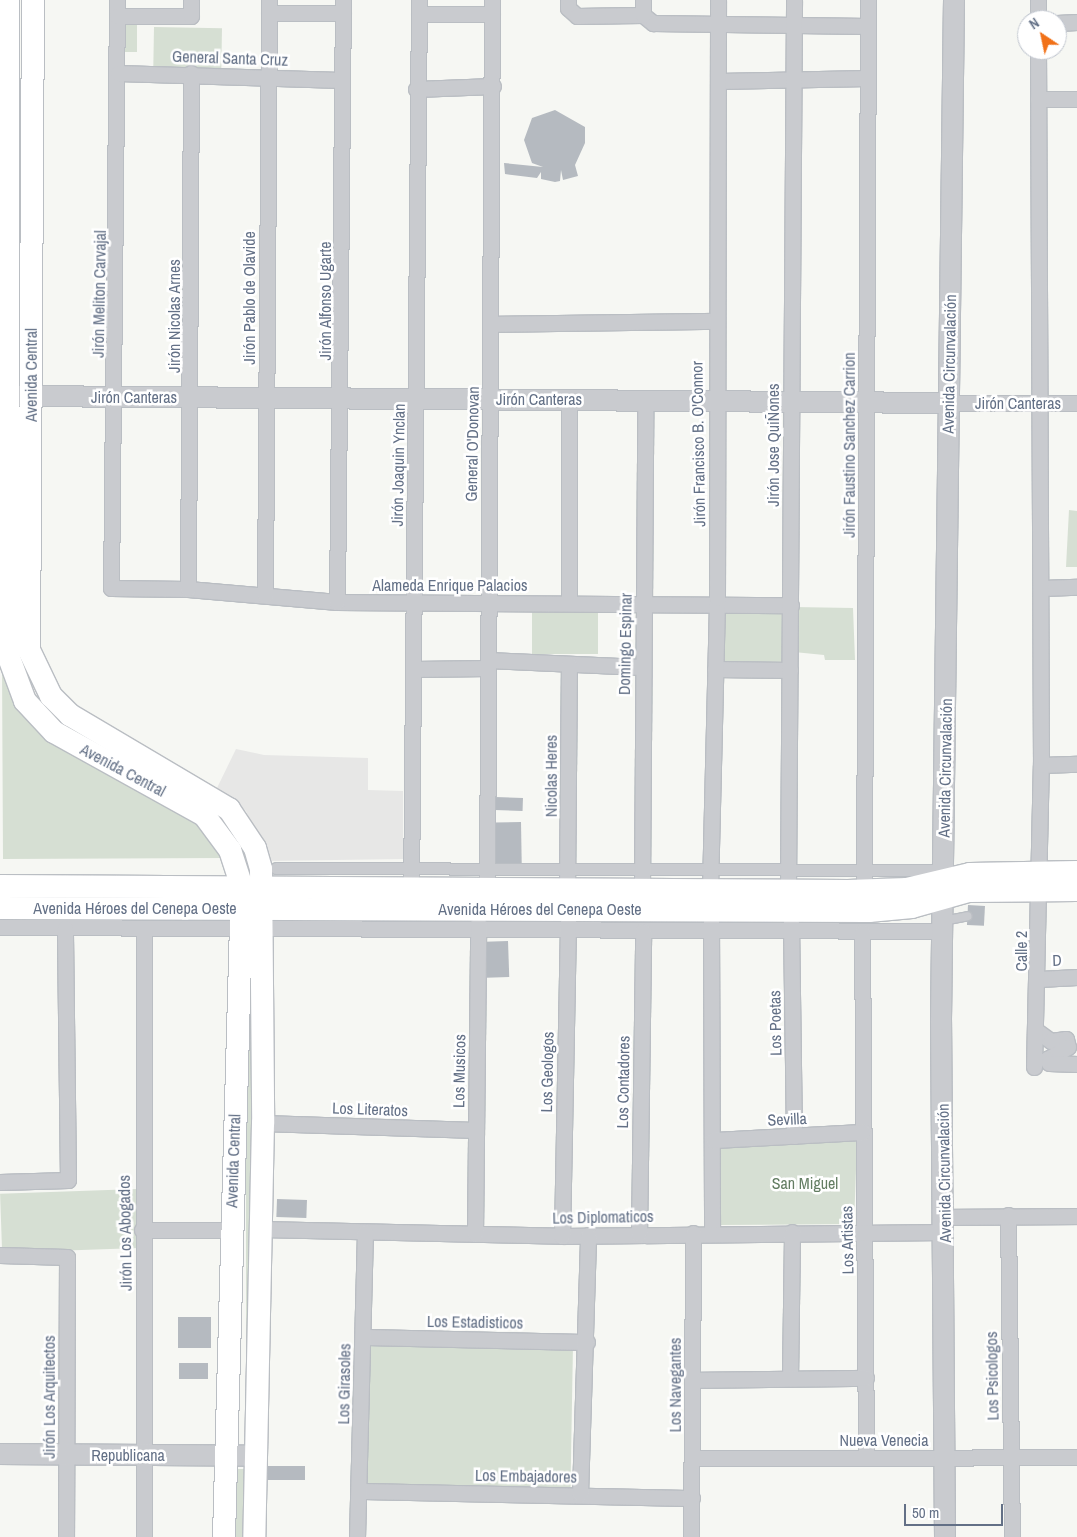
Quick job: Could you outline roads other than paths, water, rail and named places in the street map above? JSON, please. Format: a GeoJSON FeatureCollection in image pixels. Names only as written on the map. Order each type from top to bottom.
{"type":"FeatureCollection","features":[{"type":"Feature","properties":{"kind":"main road","name":"Avenida Central"},"geometry":{"type":"LineString","coordinates":[[8,0],[9,56],[3,396],[2,641],[14,678],[40,720],[66,740],[204,815],[230,850],[241,909],[224,1537]]}},
{"type":"Feature","properties":{"kind":"main road","name":"Avenida Central"},"geometry":{"type":"LineString","coordinates":[[33,0],[29,650],[37,674],[70,714],[229,809],[255,848],[264,898],[263,1123],[254,1537]]}},
{"type":"Feature","properties":{"kind":"main road"},"geometry":{"type":"LineString","coordinates":[[9,56],[33,56]]}},
{"type":"Feature","properties":{"kind":"main road","name":"Avenida Héroes del Cenepa Oeste"},"geometry":{"type":"LineString","coordinates":[[790,901],[863,881],[944,883],[989,895],[1077,872]]}},
{"type":"Feature","properties":{"kind":"main road","name":"Avenida Héroes del Cenepa Oeste"},"geometry":{"type":"LineString","coordinates":[[0,908],[241,909],[264,898],[411,888],[487,879],[567,899],[642,879],[790,901],[869,910],[970,874],[1039,881],[1077,890]]}},
{"type":"Feature","properties":{"kind":"main road","name":"Avenida Héroes del Cenepa Oeste"},"geometry":{"type":"LineString","coordinates":[[0,886],[241,909]]}},
{"type":"Feature","properties":{"kind":"main road","name":"Avenida Héroes del Cenepa Oeste"},"geometry":{"type":"LineString","coordinates":[[411,888],[478,909],[567,899],[710,890]]}},
{"type":"Feature","properties":{"kind":"street","name":"Jirón Meliton Carvajal"},"geometry":{"type":"LineString","coordinates":[[111,588],[115,397],[117,0]]}},
{"type":"Feature","properties":{"kind":"street"},"geometry":{"type":"LineString","coordinates":[[117,16],[191,16],[191,0]]}},
{"type":"Feature","properties":{"kind":"street"},"geometry":{"type":"LineString","coordinates":[[643,0],[643,16]]}},
{"type":"Feature","properties":{"kind":"street","name":"Jirón Francisco B. O'Connor"},"geometry":{"type":"LineString","coordinates":[[712,1233],[713,1140],[710,890],[717,605],[714,321],[718,0]]}},
{"type":"Feature","properties":{"kind":"street","name":"Jirón Jose QuiÑones"},"geometry":{"type":"LineString","coordinates":[[790,901],[794,0]]}},
{"type":"Feature","properties":{"kind":"street","name":"Jirón Faustino Sanchez Carrion"},"geometry":{"type":"LineString","coordinates":[[863,881],[868,0]]}},
{"type":"Feature","properties":{"kind":"street","name":"Avenida Circunvalación"},"geometry":{"type":"LineString","coordinates":[[945,1537],[943,926],[954,0]]}},
{"type":"Feature","properties":{"kind":"street"},"geometry":{"type":"LineString","coordinates":[[269,6],[343,6]]}},
{"type":"Feature","properties":{"kind":"street","name":"Jirón Pablo de Olavide"},"geometry":{"type":"LineString","coordinates":[[265,595],[266,77],[269,6]]}},
{"type":"Feature","properties":{"kind":"street","name":"Jirón Alfonso Ugarte"},"geometry":{"type":"LineString","coordinates":[[338,602],[342,400],[341,80],[343,6]]}},
{"type":"Feature","properties":{"kind":"street"},"geometry":{"type":"LineString","coordinates":[[419,7],[492,7]]}},
{"type":"Feature","properties":{"kind":"street","name":"Jirón Joaquin Ynclan"},"geometry":{"type":"LineString","coordinates":[[410,931],[416,400],[416,89],[419,7]]}},
{"type":"Feature","properties":{"kind":"street","name":"General O'Donovan"},"geometry":{"type":"LineString","coordinates":[[487,879],[492,7]]}},
{"type":"Feature","properties":{"kind":"street"},"geometry":{"type":"LineString","coordinates":[[570,7],[643,16],[653,23],[794,27],[868,26]]}},
{"type":"Feature","properties":{"kind":"street","name":"Calle 2"},"geometry":{"type":"LineString","coordinates":[[1034,1067],[1039,979],[1041,765],[1038,60]]}},
{"type":"Feature","properties":{"kind":"street","name":"General Santa Cruz"},"geometry":{"type":"LineString","coordinates":[[118,73],[341,80]]}},
{"type":"Feature","properties":{"kind":"street","name":"Jirón Nicolas Arnes"},"geometry":{"type":"LineString","coordinates":[[188,589],[192,398],[191,74]]}},
{"type":"Feature","properties":{"kind":"street"},"geometry":{"type":"LineString","coordinates":[[718,81],[794,81],[868,78]]}},
{"type":"Feature","properties":{"kind":"street"},"geometry":{"type":"LineString","coordinates":[[416,89],[493,86]]}},
{"type":"Feature","properties":{"kind":"street"},"geometry":{"type":"LineString","coordinates":[[1038,99],[1077,99]]}},
{"type":"Feature","properties":{"kind":"street"},"geometry":{"type":"LineString","coordinates":[[491,324],[714,321]]}},
{"type":"Feature","properties":{"kind":"street","name":"Jirón Canteras"},"geometry":{"type":"LineString","coordinates":[[3,396],[342,400],[791,399],[948,403],[1077,403]]}},
{"type":"Feature","properties":{"kind":"street"},"geometry":{"type":"LineString","coordinates":[[569,398],[569,602]]}},
{"type":"Feature","properties":{"kind":"street","name":"Domingo Espinar"},"geometry":{"type":"LineString","coordinates":[[642,879],[641,666],[645,400]]}},
{"type":"Feature","properties":{"kind":"street"},"geometry":{"type":"LineString","coordinates":[[1041,588],[1077,587]]}},
{"type":"Feature","properties":{"kind":"street","name":"Alameda Enrique Palacios"},"geometry":{"type":"LineString","coordinates":[[111,588],[188,589],[338,602],[569,602],[791,605]]}},
{"type":"Feature","properties":{"kind":"street"},"geometry":{"type":"LineString","coordinates":[[413,669],[488,664],[641,666]]}},
{"type":"Feature","properties":{"kind":"street","name":"Nicolas Heres"},"geometry":{"type":"LineString","coordinates":[[567,899],[569,664]]}},
{"type":"Feature","properties":{"kind":"street"},"geometry":{"type":"LineString","coordinates":[[715,669],[790,670]]}},
{"type":"Feature","properties":{"kind":"street"},"geometry":{"type":"LineString","coordinates":[[1041,765],[1077,764]]}},
{"type":"Feature","properties":{"kind":"street"},"geometry":{"type":"LineString","coordinates":[[276,868],[411,888]]}},
{"type":"Feature","properties":{"kind":"street"},"geometry":{"type":"LineString","coordinates":[[710,890],[790,901],[862,932],[943,926]]}},
{"type":"Feature","properties":{"kind":"street"},"geometry":{"type":"LineString","coordinates":[[0,927],[144,928],[241,909],[264,931],[478,932],[567,899],[643,931],[711,932],[790,901]]}},
{"type":"Feature","properties":{"kind":"street","name":"Los Geologos"},"geometry":{"type":"LineString","coordinates":[[562,1236],[567,899]]}},
{"type":"Feature","properties":{"kind":"street","name":"Los Poetas"},"geometry":{"type":"LineString","coordinates":[[790,901],[794,1136]]}},
{"type":"Feature","properties":{"kind":"street","name":"Los Musicos"},"geometry":{"type":"LineString","coordinates":[[475,1234],[478,909]]}},
{"type":"Feature","properties":{"kind":"street"},"geometry":{"type":"LineString","coordinates":[[0,1182],[68,1180],[66,928]]}},
{"type":"Feature","properties":{"kind":"street","name":"Jirón Los Abogados"},"geometry":{"type":"LineString","coordinates":[[144,928],[142,1230],[146,1455],[144,1537]]}},
{"type":"Feature","properties":{"kind":"street","name":"Los Contadores"},"geometry":{"type":"LineString","coordinates":[[639,1234],[643,931]]}},
{"type":"Feature","properties":{"kind":"street","name":"Los Artistas"},"geometry":{"type":"LineString","coordinates":[[862,932],[866,1457]]}},
{"type":"Feature","properties":{"kind":"street","name":"D"},"geometry":{"type":"LineString","coordinates":[[1039,979],[1077,977]]}},
{"type":"Feature","properties":{"kind":"street"},"geometry":{"type":"LineString","coordinates":[[1037,1031],[1051,1041],[1066,1039],[1068,1047],[1047,1059],[1048,1063],[1077,1064]]}},
{"type":"Feature","properties":{"kind":"street","name":"Los Literatos"},"geometry":{"type":"LineString","coordinates":[[263,1123],[476,1130]]}},
{"type":"Feature","properties":{"kind":"street","name":"Sevilla"},"geometry":{"type":"LineString","coordinates":[[713,1140],[863,1132]]}},
{"type":"Feature","properties":{"kind":"street","name":"Los Diplomaticos"},"geometry":{"type":"LineString","coordinates":[[261,1229],[562,1236],[792,1232],[865,1233],[1008,1215],[1077,1216]]}},
{"type":"Feature","properties":{"kind":"street","name":"Los Psicologos"},"geometry":{"type":"LineString","coordinates":[[1008,1215],[1012,1537]]}},
{"type":"Feature","properties":{"kind":"street"},"geometry":{"type":"LineString","coordinates":[[142,1230],[231,1230]]}},
{"type":"Feature","properties":{"kind":"street","name":"Los Girasoles"},"geometry":{"type":"LineString","coordinates":[[357,1537],[365,1232]]}},
{"type":"Feature","properties":{"kind":"street"},"geometry":{"type":"LineString","coordinates":[[790,1378],[792,1232]]}},
{"type":"Feature","properties":{"kind":"street","name":"Los Navegantes"},"geometry":{"type":"LineString","coordinates":[[691,1537],[693,1233]]}},
{"type":"Feature","properties":{"kind":"street"},"geometry":{"type":"LineString","coordinates":[[580,1494],[587,1342],[588,1235]]}},
{"type":"Feature","properties":{"kind":"street","name":"Jirón Los Arquitectos"},"geometry":{"type":"LineString","coordinates":[[0,1256],[67,1257],[66,1537]]}},
{"type":"Feature","properties":{"kind":"street","name":"Los Estadisticos"},"geometry":{"type":"LineString","coordinates":[[363,1337],[587,1342]]}},
{"type":"Feature","properties":{"kind":"street"},"geometry":{"type":"LineString","coordinates":[[692,1380],[866,1378]]}},
{"type":"Feature","properties":{"kind":"street","name":"Republicana"},"geometry":{"type":"LineString","coordinates":[[0,1454],[257,1456]]}},
{"type":"Feature","properties":{"kind":"street","name":"Nueva Venecia"},"geometry":{"type":"LineString","coordinates":[[692,1458],[1077,1457]]}},
{"type":"Feature","properties":{"kind":"street","name":"Los Embajadores"},"geometry":{"type":"LineString","coordinates":[[359,1491],[580,1494],[692,1498]]}},
{"type":"Feature","properties":{"kind":"lane"},"geometry":{"type":"LineString","coordinates":[[943,926],[968,916]]}},
{"type":"Feature","properties":{"kind":"park label","name":"San Miguel"},"geometry":{"type":"Point","coordinates":[805,1183]}}]}
